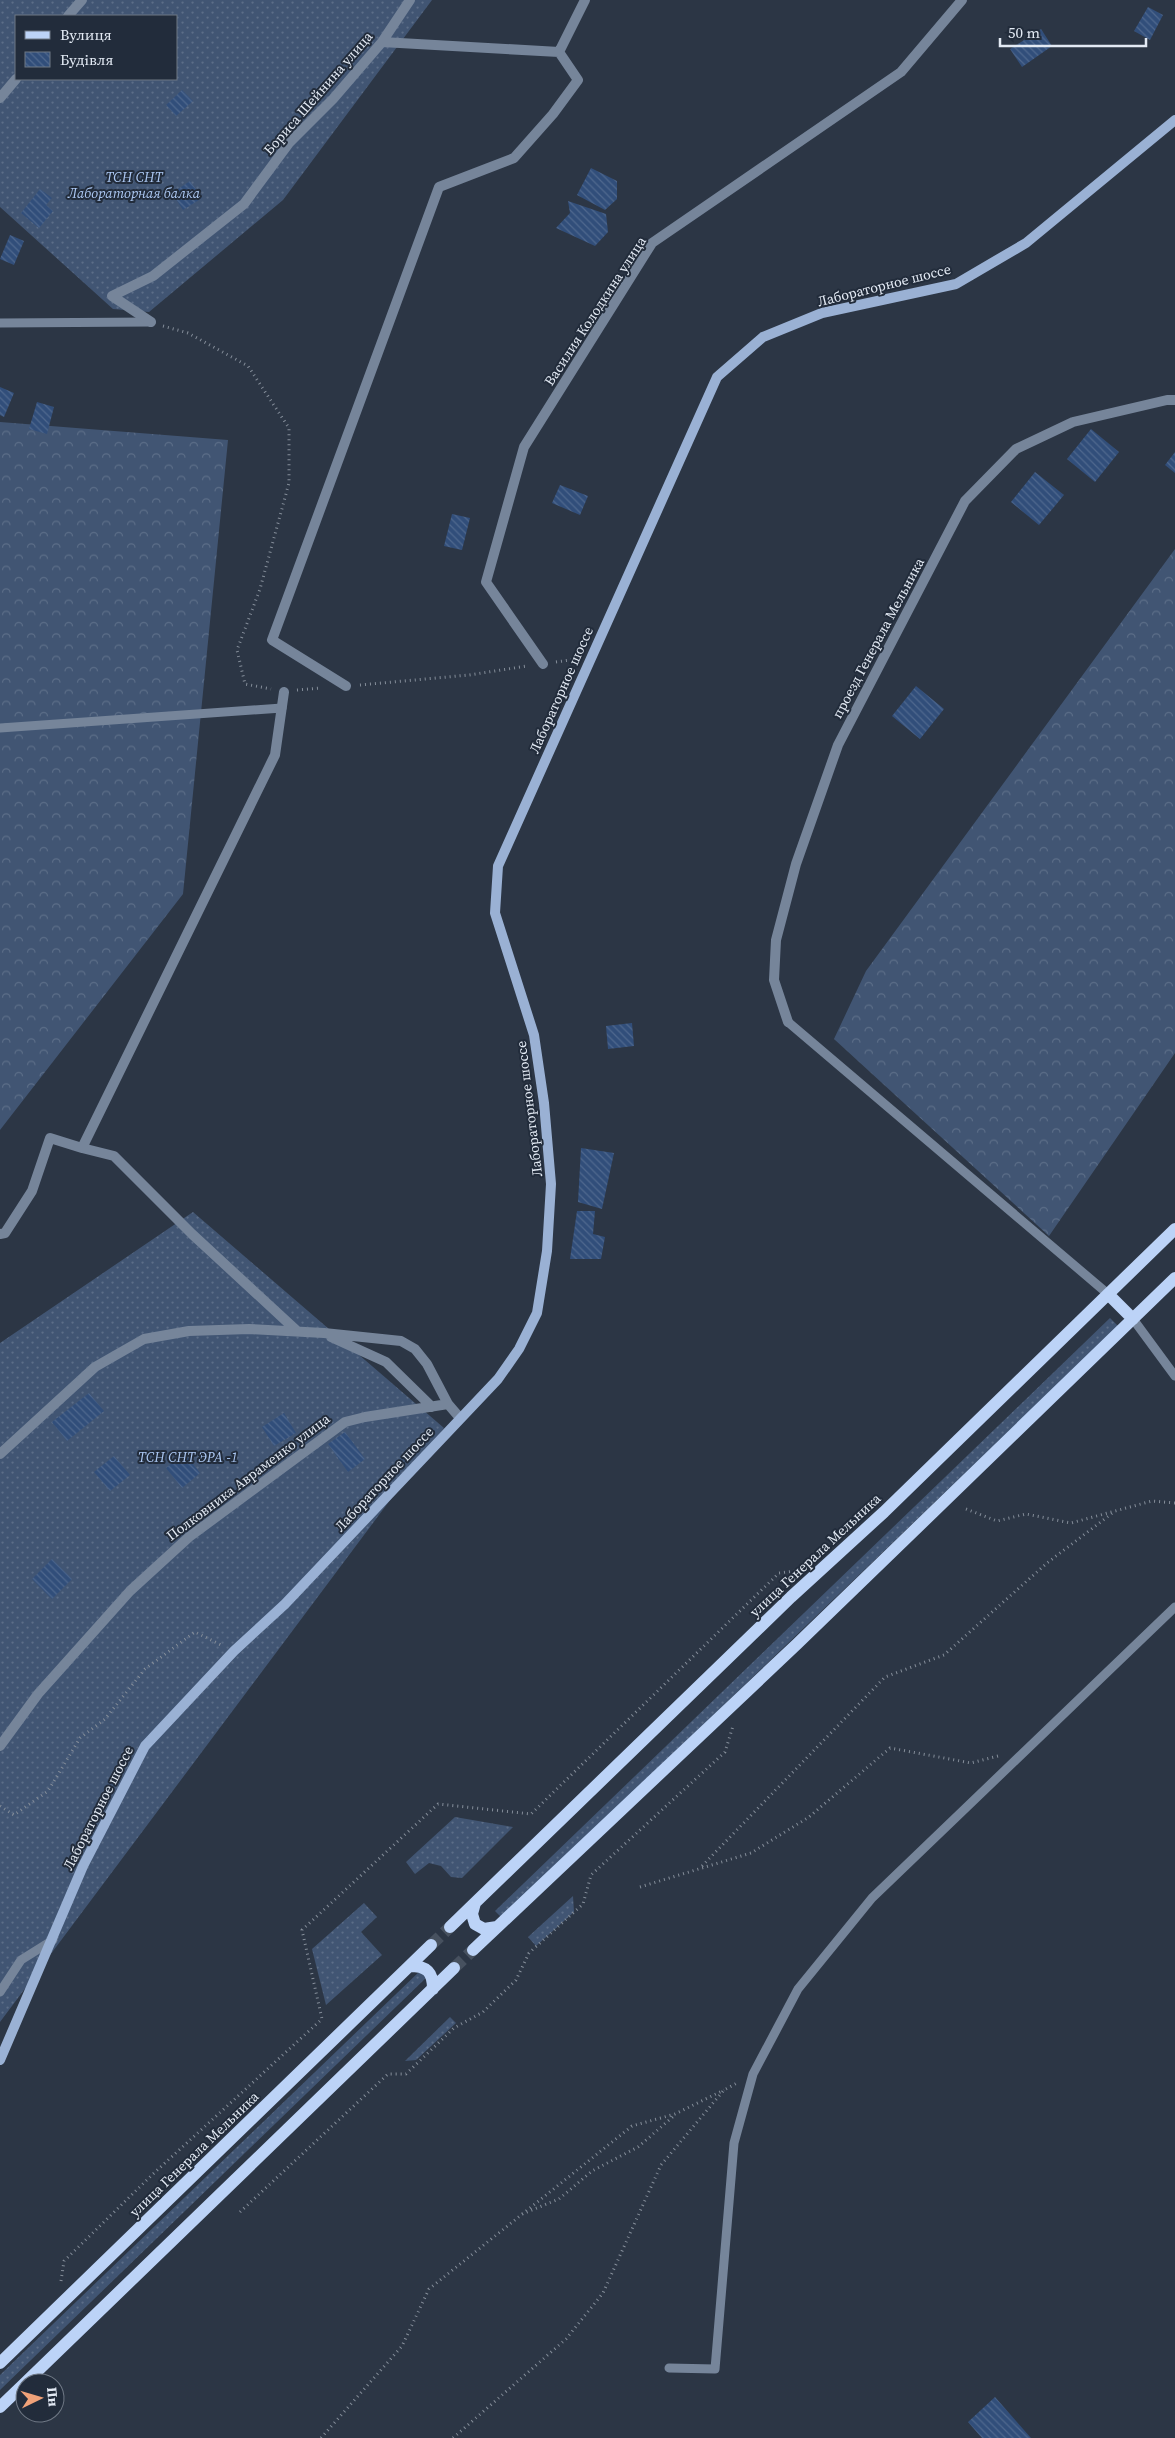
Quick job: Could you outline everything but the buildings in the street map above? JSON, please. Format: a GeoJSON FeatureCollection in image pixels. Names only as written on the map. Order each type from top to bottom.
{"type":"FeatureCollection","features":[{"type":"Feature","properties":{"kind":"main road","name":"Лабораторное шоссе"},"geometry":{"type":"LineString","coordinates":[[0,2060],[53,1940],[83,1866],[145,1746],[234,1651],[285,1604],[498,1378],[519,1349],[537,1313],[547,1251],[551,1184],[534,1035],[495,912],[498,866],[718,377],[762,337],[822,313],[956,284],[1026,243],[1175,120]]}},
{"type":"Feature","properties":{"kind":"main road","name":"улица Генерала Мельника"},"geometry":{"type":"LineString","coordinates":[[450,1926],[820,1569],[884,1512],[1175,1229]]}},
{"type":"Feature","properties":{"kind":"main road"},"geometry":{"type":"LineString","coordinates":[[473,1950],[744,1695],[1175,1278]]}},
{"type":"Feature","properties":{"kind":"main road"},"geometry":{"type":"LineString","coordinates":[[1108,1294],[1133,1319]]}},
{"type":"Feature","properties":{"kind":"main road"},"geometry":{"type":"LineString","coordinates":[[475,1903],[472,1914],[475,1924],[484,1929],[497,1927]]}},
{"type":"Feature","properties":{"kind":"main road","name":"улица Генерала Мельника"},"geometry":{"type":"LineString","coordinates":[[0,2363],[431,1945]]}},
{"type":"Feature","properties":{"kind":"main road"},"geometry":{"type":"LineString","coordinates":[[410,1966],[428,1969],[433,1977],[434,1989]]}},
{"type":"Feature","properties":{"kind":"main road"},"geometry":{"type":"LineString","coordinates":[[35,2373],[454,1968]]}},
{"type":"Feature","properties":{"kind":"main road"},"geometry":{"type":"LineString","coordinates":[[0,2407],[15,2393]]}},
{"type":"Feature","properties":{"kind":"street"},"geometry":{"type":"LineString","coordinates":[[69,15],[82,0]]}},
{"type":"Feature","properties":{"kind":"street","name":"Бориса Шейнина улица"},"geometry":{"type":"LineString","coordinates":[[151,322],[112,296],[153,276],[244,204],[289,143],[333,99],[382,42],[410,0]]}},
{"type":"Feature","properties":{"kind":"street"},"geometry":{"type":"LineString","coordinates":[[559,52],[585,0]]}},
{"type":"Feature","properties":{"kind":"street","name":"Василия Колодкина улица"},"geometry":{"type":"LineString","coordinates":[[543,664],[486,582],[524,447],[652,243],[901,72],[962,0]]}},
{"type":"Feature","properties":{"kind":"street"},"geometry":{"type":"LineString","coordinates":[[382,42],[559,52]]}},
{"type":"Feature","properties":{"kind":"street"},"geometry":{"type":"LineString","coordinates":[[346,686],[272,640],[439,187],[514,158],[553,114],[578,80],[559,52]]}},
{"type":"Feature","properties":{"kind":"street"},"geometry":{"type":"LineString","coordinates":[[0,98],[15,80]]}},
{"type":"Feature","properties":{"kind":"street","name":"проезд Генерала Мельника"},"geometry":{"type":"LineString","coordinates":[[788,1022],[774,980],[776,940],[796,864],[838,745],[965,501],[1016,449],[1073,422],[1167,400],[1175,400]]}},
{"type":"Feature","properties":{"kind":"street"},"geometry":{"type":"LineString","coordinates":[[82,1148],[275,755],[284,692]]}},
{"type":"Feature","properties":{"kind":"street"},"geometry":{"type":"LineString","coordinates":[[0,1234],[5,1233],[32,1191],[50,1138],[114,1156],[192,1234],[297,1332]]}},
{"type":"Feature","properties":{"kind":"street"},"geometry":{"type":"LineString","coordinates":[[0,1454],[95,1367],[144,1339],[189,1331],[249,1329],[324,1333],[401,1342],[415,1350],[427,1364],[448,1404],[460,1418]]}},
{"type":"Feature","properties":{"kind":"street"},"geometry":{"type":"LineString","coordinates":[[324,1333],[386,1362],[432,1407]]}},
{"type":"Feature","properties":{"kind":"street","name":"Полковника Авраменко улица"},"geometry":{"type":"LineString","coordinates":[[0,1746],[38,1694],[130,1591],[189,1537],[345,1422],[448,1404]]}},
{"type":"Feature","properties":{"kind":"lane"},"geometry":{"type":"LineString","coordinates":[[0,323],[151,322]]}},
{"type":"Feature","properties":{"kind":"lane"},"geometry":{"type":"LineString","coordinates":[[0,728],[282,708]]}},
{"type":"Feature","properties":{"kind":"lane"},"geometry":{"type":"LineString","coordinates":[[788,1022],[1108,1294]]}},
{"type":"Feature","properties":{"kind":"lane"},"geometry":{"type":"LineString","coordinates":[[1133,1319],[1175,1376]]}},
{"type":"Feature","properties":{"kind":"lane"},"geometry":{"type":"LineString","coordinates":[[669,2368],[715,2369],[734,2143],[753,2074],[798,1989],[872,1898],[1175,1607]]}},
{"type":"Feature","properties":{"kind":"lane"},"geometry":{"type":"LineString","coordinates":[[0,1992],[21,1960],[53,1940]]}},
{"type":"Feature","properties":{"kind":"path"},"geometry":{"type":"LineString","coordinates":[[151,322],[188,333],[248,366],[289,428],[289,483],[260,589],[237,650],[244,684],[284,692],[469,675],[591,656]]}},
{"type":"Feature","properties":{"kind":"path"},"geometry":{"type":"LineString","coordinates":[[966,1509],[997,1521],[1026,1514],[1071,1523],[1152,1501],[1175,1503]]}},
{"type":"Feature","properties":{"kind":"path"},"geometry":{"type":"LineString","coordinates":[[702,1866],[885,1677],[944,1655],[1047,1563],[1115,1511]]}},
{"type":"Feature","properties":{"kind":"path"},"geometry":{"type":"LineString","coordinates":[[61,2282],[64,2261],[153,2174],[322,2019],[302,1930],[438,1804],[531,1814],[779,1573],[820,1569]]}},
{"type":"Feature","properties":{"kind":"path"},"geometry":{"type":"LineString","coordinates":[[0,1806],[14,1815],[48,1791],[80,1738],[105,1719],[145,1669],[194,1632],[234,1651]]}},
{"type":"Feature","properties":{"kind":"path"},"geometry":{"type":"LineString","coordinates":[[240,2212],[388,2074],[406,2074],[454,2028],[483,2012],[516,1980],[529,1953],[583,1904],[591,1875],[725,1752],[744,1695]]}},
{"type":"Feature","properties":{"kind":"path"},"geometry":{"type":"LineString","coordinates":[[640,1887],[751,1853],[809,1817],[890,1748],[971,1763],[999,1756]]}},
{"type":"Feature","properties":{"kind":"path"},"geometry":{"type":"LineString","coordinates":[[321,2438],[402,2346],[430,2289],[517,2216],[632,2126],[675,2114],[753,2074]]}},
{"type":"Feature","properties":{"kind":"path"},"geometry":{"type":"LineString","coordinates":[[453,2438],[566,2339],[603,2292],[661,2165],[724,2090]]}},
{"type":"Feature","properties":{"kind":"path"},"geometry":{"type":"LineString","coordinates":[[517,2216],[558,2199],[592,2171],[638,2148],[675,2114]]}},
{"type":"Feature","properties":{"kind":"green space","name":"ТСН СНТ Лабораторная балка"},"geometry":{"type":"Polygon","coordinates":[[[0,0],[432,0],[283,200],[149,312],[113,309],[0,207],[0,0]]]}},
{"type":"Feature","properties":{"kind":"green space"},"geometry":{"type":"Polygon","coordinates":[[[0,422],[228,440],[183,894],[0,1130],[0,422]]]}},
{"type":"Feature","properties":{"kind":"green space"},"geometry":{"type":"Polygon","coordinates":[[[1175,549],[1175,1053],[1049,1236],[834,1039],[866,971],[1175,549]]]}},
{"type":"Feature","properties":{"kind":"green space","name":"ТСН СНТ ЭРА -1"},"geometry":{"type":"Polygon","coordinates":[[[193,1212],[444,1428],[0,2022],[0,1343],[193,1212]]]}},
{"type":"Feature","properties":{"kind":"green space"},"geometry":{"type":"Polygon","coordinates":[[[1110,1318],[1118,1326],[502,1918],[495,1911],[1110,1318]]]}},
{"type":"Feature","properties":{"kind":"green space"},"geometry":{"type":"Polygon","coordinates":[[[455,1817],[513,1827],[462,1878],[451,1877],[441,1866],[429,1863],[415,1874],[406,1862],[455,1817]]]}},
{"type":"Feature","properties":{"kind":"green space"},"geometry":{"type":"Polygon","coordinates":[[[573,1896],[574,1912],[536,1946],[528,1937],[573,1896]]]}},
{"type":"Feature","properties":{"kind":"green space"},"geometry":{"type":"Polygon","coordinates":[[[364,1903],[377,1917],[361,1932],[382,1955],[326,2005],[312,1949],[364,1903]]]}},
{"type":"Feature","properties":{"kind":"green space"},"geometry":{"type":"Polygon","coordinates":[[[421,1970],[428,1976],[18,2373],[15,2373],[15,2375],[0,2390],[0,2375],[421,1970]]]}},
{"type":"Feature","properties":{"kind":"green space"},"geometry":{"type":"Polygon","coordinates":[[[450,2017],[456,2023],[416,2060],[405,2061],[450,2017]]]}},
{"type":"Feature","properties":{"kind":"tunnel"},"geometry":{"type":"LineString","coordinates":[[431,1945],[450,1927]]}},
{"type":"Feature","properties":{"kind":"tunnel"},"geometry":{"type":"LineString","coordinates":[[454,1968],[473,1950]]}}]}
